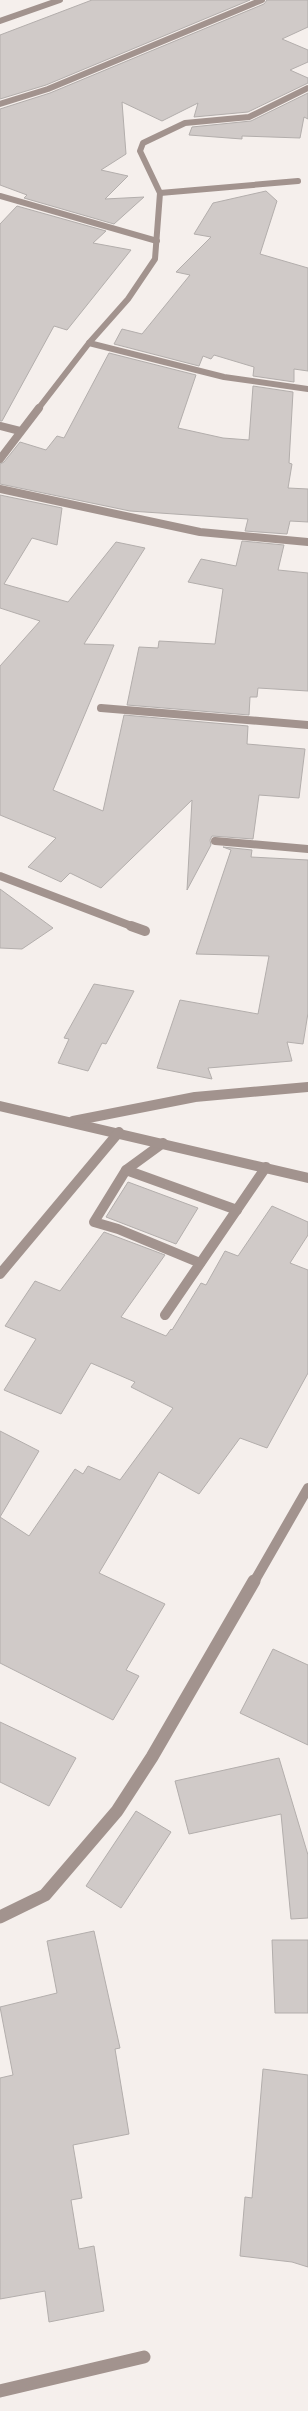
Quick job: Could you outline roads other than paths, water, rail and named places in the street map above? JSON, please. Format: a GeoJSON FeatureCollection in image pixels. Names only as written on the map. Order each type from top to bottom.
{"type":"FeatureCollection","features":[{"type":"Feature","properties":{"kind":"street"},"geometry":{"type":"LineString","coordinates":[[0,21],[60,0]]}},
{"type":"Feature","properties":{"kind":"street"},"geometry":{"type":"LineString","coordinates":[[0,104],[48,89],[262,0]]}},
{"type":"Feature","properties":{"kind":"street"},"geometry":{"type":"LineString","coordinates":[[0,459],[89,343],[146,275],[155,259],[160,192],[140,151],[143,143],[185,124],[249,117],[308,88]]}},
{"type":"Feature","properties":{"kind":"street"},"geometry":{"type":"LineString","coordinates":[[160,192],[298,181]]}},
{"type":"Feature","properties":{"kind":"street"},"geometry":{"type":"LineString","coordinates":[[0,196],[157,241]]}},
{"type":"Feature","properties":{"kind":"street"},"geometry":{"type":"LineString","coordinates":[[89,343],[224,377],[308,389]]}},
{"type":"Feature","properties":{"kind":"street"},"geometry":{"type":"LineString","coordinates":[[0,426],[20,431]]}},
{"type":"Feature","properties":{"kind":"street"},"geometry":{"type":"LineString","coordinates":[[0,489],[200,532],[308,542]]}},
{"type":"Feature","properties":{"kind":"street"},"geometry":{"type":"LineString","coordinates":[[101,708],[308,725]]}},
{"type":"Feature","properties":{"kind":"street"},"geometry":{"type":"LineString","coordinates":[[215,841],[308,849]]}},
{"type":"Feature","properties":{"kind":"street"},"geometry":{"type":"LineString","coordinates":[[0,876],[145,931]]}},
{"type":"Feature","properties":{"kind":"street"},"geometry":{"type":"LineString","coordinates":[[68,1122],[196,1097],[308,1087]]}},
{"type":"Feature","properties":{"kind":"street"},"geometry":{"type":"LineString","coordinates":[[0,1106],[119,1132],[308,1178]]}},
{"type":"Feature","properties":{"kind":"street"},"geometry":{"type":"LineString","coordinates":[[0,1274],[119,1132]]}},
{"type":"Feature","properties":{"kind":"street"},"geometry":{"type":"LineString","coordinates":[[163,1143],[126,1170],[94,1222],[118,1229],[200,1263]]}},
{"type":"Feature","properties":{"kind":"street"},"geometry":{"type":"LineString","coordinates":[[165,1315],[266,1167]]}},
{"type":"Feature","properties":{"kind":"street"},"geometry":{"type":"LineString","coordinates":[[126,1170],[237,1210]]}},
{"type":"Feature","properties":{"kind":"street"},"geometry":{"type":"LineString","coordinates":[[0,1917],[45,1895],[117,1811],[156,1750],[308,1488]]}},
{"type":"Feature","properties":{"kind":"street"},"geometry":{"type":"LineString","coordinates":[[0,2391],[144,2357]]}}]}
